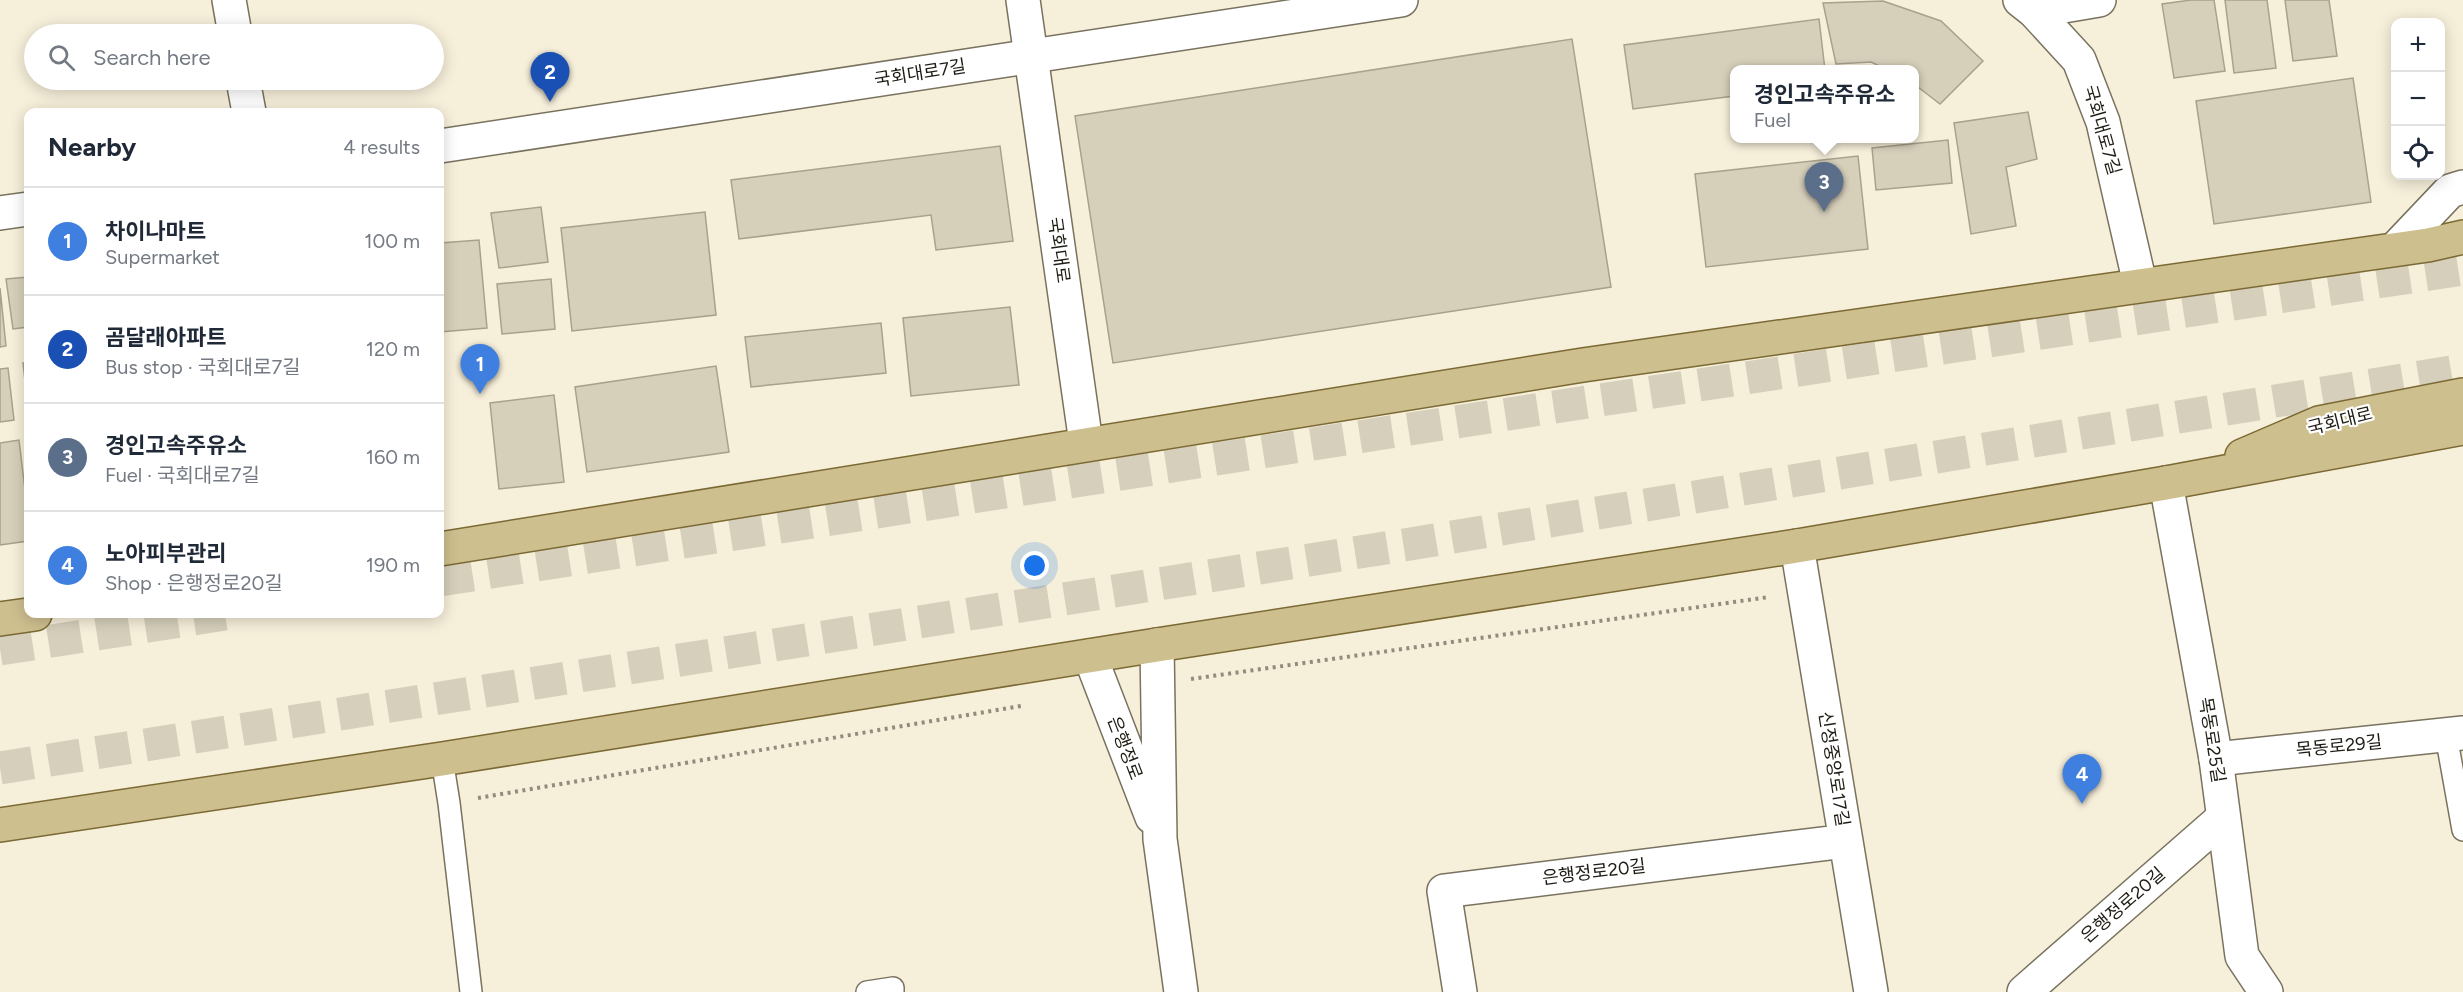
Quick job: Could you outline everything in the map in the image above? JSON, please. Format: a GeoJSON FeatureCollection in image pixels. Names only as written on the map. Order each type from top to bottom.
{"type":"FeatureCollection","features":[{"type":"Feature","properties":{"kind":"main road"},"geometry":{"type":"LineString","coordinates":[[444,548],[1583,364],[2428,245],[2463,237]]}},
{"type":"Feature","properties":{"kind":"main road"},"geometry":{"type":"LineString","coordinates":[[2428,245],[2463,248]]}},
{"type":"Feature","properties":{"kind":"main road","name":"국회대로"},"geometry":{"type":"LineString","coordinates":[[2177,481],[2319,423],[2463,396]]}},
{"type":"Feature","properties":{"kind":"main road"},"geometry":{"type":"LineString","coordinates":[[0,825],[442,759],[1797,546],[2177,481],[2462,429]]}},
{"type":"Feature","properties":{"kind":"main road"},"geometry":{"type":"LineString","coordinates":[[0,619],[24,616]]}},
{"type":"Feature","properties":{"kind":"street"},"geometry":{"type":"LineString","coordinates":[[229,0],[233,24]]}},
{"type":"Feature","properties":{"kind":"street","name":"국회대로"},"geometry":{"type":"LineString","coordinates":[[1023,0],[1086,444]]}},
{"type":"Feature","properties":{"kind":"street","name":"국회대로7길"},"geometry":{"type":"LineString","coordinates":[[444,145],[1401,0]]}},
{"type":"Feature","properties":{"kind":"street"},"geometry":{"type":"LineString","coordinates":[[2027,6],[2099,0]]}},
{"type":"Feature","properties":{"kind":"street","name":"국회대로7길"},"geometry":{"type":"LineString","coordinates":[[2027,6],[2079,60],[2103,122],[2140,284]]}},
{"type":"Feature","properties":{"kind":"street"},"geometry":{"type":"LineString","coordinates":[[245,90],[248,108]]}},
{"type":"Feature","properties":{"kind":"street"},"geometry":{"type":"LineString","coordinates":[[2395,249],[2450,191],[2463,187]]}},
{"type":"Feature","properties":{"kind":"street"},"geometry":{"type":"LineString","coordinates":[[0,213],[24,209]]}},
{"type":"Feature","properties":{"kind":"street","name":"목동로25길"},"geometry":{"type":"LineString","coordinates":[[2177,481],[2242,956],[2266,992]]}},
{"type":"Feature","properties":{"kind":"street","name":"신정중앙로17길"},"geometry":{"type":"LineString","coordinates":[[1797,546],[1871,992]]}},
{"type":"Feature","properties":{"kind":"street","name":"은행정로"},"geometry":{"type":"LineString","coordinates":[[1156,645],[1160,839],[1181,992]]}},
{"type":"Feature","properties":{"kind":"street","name":"은행정로"},"geometry":{"type":"LineString","coordinates":[[1090,656],[1160,839]]}},
{"type":"Feature","properties":{"kind":"street","name":"목동로29길"},"geometry":{"type":"LineString","coordinates":[[2216,759],[2454,734]]}},
{"type":"Feature","properties":{"kind":"street","name":"은행정로20길"},"geometry":{"type":"LineString","coordinates":[[2024,992],[2223,818]]}},
{"type":"Feature","properties":{"kind":"street","name":"은행정로20길"},"geometry":{"type":"LineString","coordinates":[[1460,992],[1444,891],[1846,841]]}},
{"type":"Feature","properties":{"kind":"lane"},"geometry":{"type":"LineString","coordinates":[[2454,734],[2463,830]]}},
{"type":"Feature","properties":{"kind":"lane"},"geometry":{"type":"LineString","coordinates":[[442,759],[471,992]]}},
{"type":"Feature","properties":{"kind":"lane"},"geometry":{"type":"LineString","coordinates":[[867,992],[893,988],[893,992]]}},
{"type":"Feature","properties":{"kind":"path"},"geometry":{"type":"LineString","coordinates":[[1182,680],[1805,592]]}},
{"type":"Feature","properties":{"kind":"path"},"geometry":{"type":"LineString","coordinates":[[449,803],[1027,705]]}},
{"type":"Feature","properties":{"kind":"building"},"geometry":{"type":"Polygon","coordinates":[[[2214,0],[2225,71],[2174,78],[2162,4],[2214,0]]]}},
{"type":"Feature","properties":{"kind":"building"},"geometry":{"type":"Polygon","coordinates":[[[2225,0],[2267,0],[2276,68],[2234,73],[2225,0]]]}},
{"type":"Feature","properties":{"kind":"building"},"geometry":{"type":"Polygon","coordinates":[[[2285,0],[2329,0],[2337,56],[2293,61],[2285,0]]]}},
{"type":"Feature","properties":{"kind":"building"},"geometry":{"type":"Polygon","coordinates":[[[1883,1],[1941,21],[1983,61],[1940,104],[1919,88],[1919,65],[1877,65],[1871,62],[1836,64],[1823,3],[1883,1]]]}},
{"type":"Feature","properties":{"kind":"building"},"geometry":{"type":"Polygon","coordinates":[[[1819,19],[1824,65],[1730,65],[1730,97],[1633,109],[1624,45],[1819,19]]]}},
{"type":"Feature","properties":{"kind":"building"},"geometry":{"type":"Polygon","coordinates":[[[1572,39],[1611,287],[1113,363],[1075,116],[1572,39]]]}},
{"type":"Feature","properties":{"kind":"building"},"geometry":{"type":"Polygon","coordinates":[[[2353,78],[2371,202],[2214,224],[2196,101],[2353,78]]]}},
{"type":"Feature","properties":{"kind":"building"},"geometry":{"type":"Polygon","coordinates":[[[2028,112],[2037,159],[2006,167],[2016,226],[1971,234],[1954,123],[2028,112]]]}},
{"type":"Feature","properties":{"kind":"building"},"geometry":{"type":"Polygon","coordinates":[[[1948,140],[1952,183],[1876,190],[1872,148],[1948,140]]]}},
{"type":"Feature","properties":{"kind":"building"},"geometry":{"type":"Polygon","coordinates":[[[1000,146],[1013,241],[936,250],[931,215],[739,239],[731,180],[1000,146]]]}},
{"type":"Feature","properties":{"kind":"building"},"geometry":{"type":"Polygon","coordinates":[[[1858,156],[1868,249],[1706,267],[1695,174],[1858,156]]]}},
{"type":"Feature","properties":{"kind":"building"},"geometry":{"type":"Polygon","coordinates":[[[541,207],[548,262],[499,268],[491,213],[541,207]]]}},
{"type":"Feature","properties":{"kind":"building"},"geometry":{"type":"Polygon","coordinates":[[[705,212],[716,315],[572,331],[561,228],[705,212]]]}},
{"type":"Feature","properties":{"kind":"building"},"geometry":{"type":"Polygon","coordinates":[[[479,240],[487,328],[444,332],[444,243],[479,240]]]}},
{"type":"Feature","properties":{"kind":"building"},"geometry":{"type":"Polygon","coordinates":[[[24,277],[24,328],[13,329],[6,279],[24,277]]]}},
{"type":"Feature","properties":{"kind":"building"},"geometry":{"type":"Polygon","coordinates":[[[551,279],[555,329],[502,334],[497,284],[551,279]]]}},
{"type":"Feature","properties":{"kind":"building"},"geometry":{"type":"Polygon","coordinates":[[[0,288],[6,346],[0,347],[0,288]]]}},
{"type":"Feature","properties":{"kind":"building"},"geometry":{"type":"Polygon","coordinates":[[[1010,307],[1019,385],[911,396],[903,318],[1010,307]]]}},
{"type":"Feature","properties":{"kind":"building"},"geometry":{"type":"Polygon","coordinates":[[[881,323],[886,373],[751,387],[745,337],[881,323]]]}},
{"type":"Feature","properties":{"kind":"building"},"geometry":{"type":"Polygon","coordinates":[[[716,366],[729,452],[587,472],[575,387],[716,366]]]}},
{"type":"Feature","properties":{"kind":"building"},"geometry":{"type":"Polygon","coordinates":[[[8,368],[14,420],[0,422],[0,369],[8,368]]]}},
{"type":"Feature","properties":{"kind":"building"},"geometry":{"type":"Polygon","coordinates":[[[554,395],[564,482],[499,489],[490,403],[554,395]]]}},
{"type":"Feature","properties":{"kind":"building"},"geometry":{"type":"Polygon","coordinates":[[[19,440],[24,482],[24,542],[0,545],[0,443],[19,440]]]}},
{"type":"Feature","properties":{"kind":"tunnel"},"geometry":{"type":"LineString","coordinates":[[444,579],[1390,432],[2463,269]]}},
{"type":"Feature","properties":{"kind":"tunnel"},"geometry":{"type":"LineString","coordinates":[[0,768],[1404,545],[2463,370]]}},
{"type":"Feature","properties":{"kind":"tunnel"},"geometry":{"type":"LineString","coordinates":[[0,649],[199,618]]}},
{"type":"Feature","properties":{"kind":"place","name":"곰달래아파트"},"geometry":{"type":"Point","coordinates":[550,102]}},
{"type":"Feature","properties":{"kind":"place","name":"경인고속주유소"},"geometry":{"type":"Point","coordinates":[1824,212]}},
{"type":"Feature","properties":{"kind":"place","name":"차이나마트"},"geometry":{"type":"Point","coordinates":[480,394]}},
{"type":"Feature","properties":{"kind":"place","name":"노아피부관리"},"geometry":{"type":"Point","coordinates":[2082,804]}}]}
